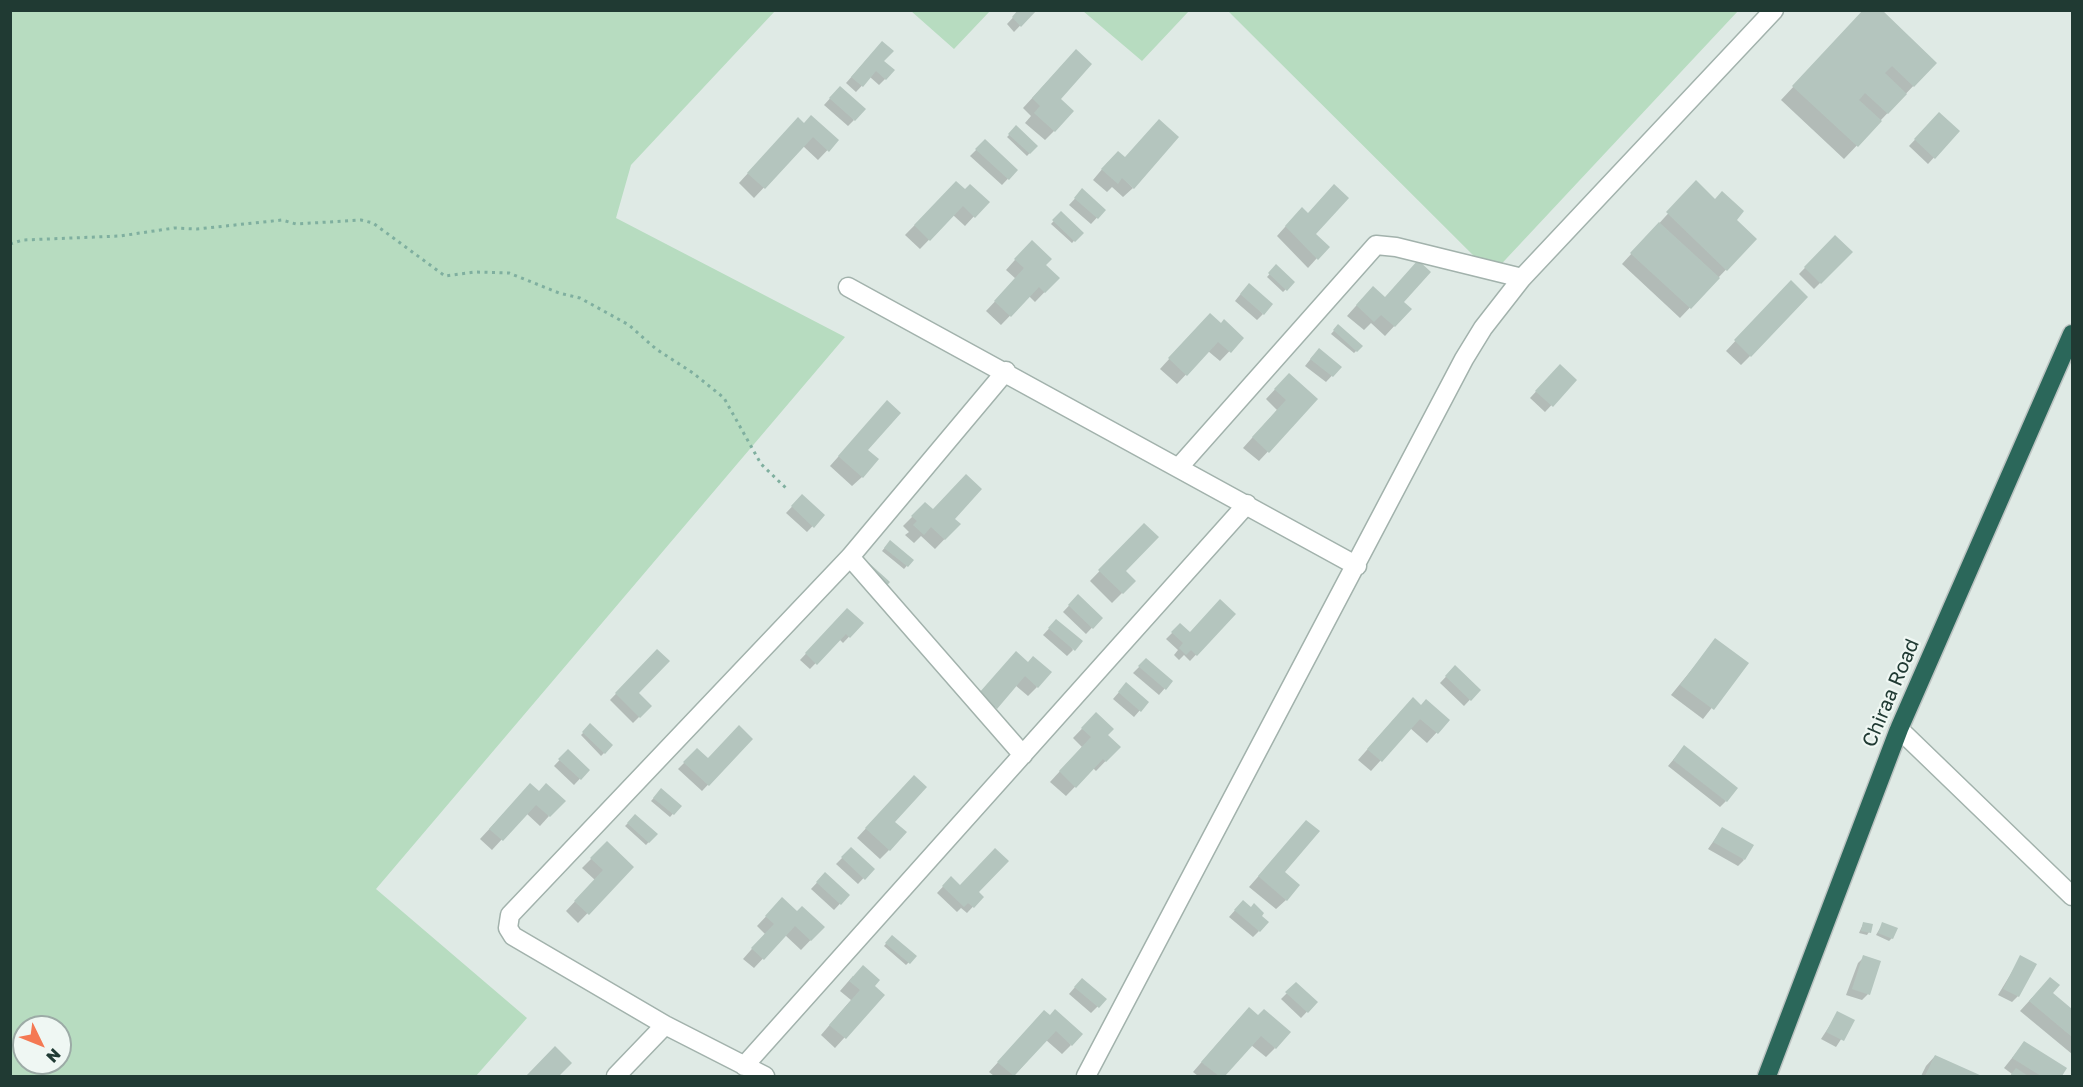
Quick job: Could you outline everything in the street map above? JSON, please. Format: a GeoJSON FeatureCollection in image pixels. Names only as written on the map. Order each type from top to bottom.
{"type":"FeatureCollection","features":[{"type":"Feature","properties":{"kind":"highway","name":"Chiraa Road"},"geometry":{"type":"LineString","coordinates":[[1767,1077],[1899,729],[2073,334]]}},
{"type":"Feature","properties":{"kind":"street"},"geometry":{"type":"LineString","coordinates":[[1086,1077],[1358,566],[1464,359],[1483,328],[1521,278],[1774,10]]}},
{"type":"Feature","properties":{"kind":"street"},"geometry":{"type":"LineString","coordinates":[[1179,467],[1376,245],[1396,247],[1521,278]]}},
{"type":"Feature","properties":{"kind":"street"},"geometry":{"type":"LineString","coordinates":[[848,287],[1006,371],[1358,566]]}},
{"type":"Feature","properties":{"kind":"street"},"geometry":{"type":"LineString","coordinates":[[765,1077],[665,1025],[513,936],[508,928],[510,915],[850,557],[1006,371]]}},
{"type":"Feature","properties":{"kind":"street"},"geometry":{"type":"LineString","coordinates":[[744,1066],[1247,504]]}},
{"type":"Feature","properties":{"kind":"street"},"geometry":{"type":"LineString","coordinates":[[850,557],[1023,755]]}},
{"type":"Feature","properties":{"kind":"street"},"geometry":{"type":"LineString","coordinates":[[1899,729],[2073,896]]}},
{"type":"Feature","properties":{"kind":"street"},"geometry":{"type":"LineString","coordinates":[[616,1077],[665,1025]]}},
{"type":"Feature","properties":{"kind":"path"},"geometry":{"type":"LineString","coordinates":[[10,244],[22,240],[110,237],[174,228],[196,229],[282,220],[296,225],[350,220],[373,223],[446,276],[475,272],[509,273],[552,291],[580,298],[629,325],[656,349],[693,373],[724,398],[762,464],[788,490]]}},
{"type":"Feature","properties":{"kind":"green space"},"geometry":{"type":"Polygon","coordinates":[[[990,10],[954,49],[911,11],[990,10]]]}},
{"type":"Feature","properties":{"kind":"green space"},"geometry":{"type":"Polygon","coordinates":[[[10,11],[775,11],[631,165],[616,218],[845,337],[376,889],[527,1018],[476,1076],[11,1076],[10,11]]]}},
{"type":"Feature","properties":{"kind":"green space"},"geometry":{"type":"Polygon","coordinates":[[[1083,11],[1189,11],[1142,61],[1083,11]]]}},
{"type":"Feature","properties":{"kind":"green space"},"geometry":{"type":"Polygon","coordinates":[[[1228,11],[1738,11],[1492,274],[1228,11]]]}},
{"type":"Feature","properties":{"kind":"building"},"geometry":{"type":"Polygon","coordinates":[[[1018,10],[1037,10],[1021,27],[1012,17],[1018,10]]]}},
{"type":"Feature","properties":{"kind":"building"},"geometry":{"type":"Polygon","coordinates":[[[1863,10],[1882,10],[1937,63],[1914,87],[1892,66],[1885,73],[1907,94],[1888,114],[1865,93],[1859,100],[1882,121],[1858,147],[1792,86],[1863,10]]]}},
{"type":"Feature","properties":{"kind":"building"},"geometry":{"type":"Polygon","coordinates":[[[882,41],[894,51],[884,61],[895,70],[886,80],[876,71],[863,87],[851,77],[882,41]]]}},
{"type":"Feature","properties":{"kind":"building"},"geometry":{"type":"Polygon","coordinates":[[[1076,49],[1092,64],[1061,99],[1074,111],[1055,132],[1034,113],[1040,106],[1032,98],[1076,49]]]}},
{"type":"Feature","properties":{"kind":"building"},"geometry":{"type":"Polygon","coordinates":[[[840,86],[866,109],[855,121],[829,98],[840,86]]]}},
{"type":"Feature","properties":{"kind":"building"},"geometry":{"type":"Polygon","coordinates":[[[1939,112],[1960,131],[1935,159],[1914,139],[1939,112]]]}},
{"type":"Feature","properties":{"kind":"building"},"geometry":{"type":"Polygon","coordinates":[[[811,115],[839,140],[829,152],[813,137],[765,189],[747,173],[798,117],[804,123],[811,115]]]}},
{"type":"Feature","properties":{"kind":"building"},"geometry":{"type":"Polygon","coordinates":[[[1159,119],[1179,137],[1134,189],[1122,178],[1118,184],[1101,169],[1118,151],[1125,157],[1159,119]]]}},
{"type":"Feature","properties":{"kind":"building"},"geometry":{"type":"Polygon","coordinates":[[[1016,125],[1038,146],[1030,154],[1008,134],[1016,125]]]}},
{"type":"Feature","properties":{"kind":"building"},"geometry":{"type":"Polygon","coordinates":[[[985,139],[1018,170],[1009,180],[975,149],[985,139]]]}},
{"type":"Feature","properties":{"kind":"building"},"geometry":{"type":"Polygon","coordinates":[[[1696,180],[1715,199],[1722,191],[1744,211],[1737,220],[1757,239],[1727,271],[1666,212],[1696,180]]]}},
{"type":"Feature","properties":{"kind":"building"},"geometry":{"type":"Polygon","coordinates":[[[956,181],[965,189],[970,184],[990,202],[975,218],[963,206],[930,241],[914,225],[956,181]]]}},
{"type":"Feature","properties":{"kind":"building"},"geometry":{"type":"Polygon","coordinates":[[[1334,184],[1349,198],[1316,234],[1330,247],[1318,260],[1285,226],[1302,207],[1308,213],[1334,184]]]}},
{"type":"Feature","properties":{"kind":"building"},"geometry":{"type":"Polygon","coordinates":[[[1082,188],[1106,210],[1098,219],[1074,198],[1082,188]]]}},
{"type":"Feature","properties":{"kind":"building"},"geometry":{"type":"Polygon","coordinates":[[[1061,211],[1084,233],[1075,242],[1052,220],[1061,211]]]}},
{"type":"Feature","properties":{"kind":"building"},"geometry":{"type":"Polygon","coordinates":[[[1659,222],[1720,278],[1691,309],[1630,253],[1659,222]]]}},
{"type":"Feature","properties":{"kind":"building"},"geometry":{"type":"Polygon","coordinates":[[[1835,235],[1853,252],[1821,284],[1804,267],[1835,235]]]}},
{"type":"Feature","properties":{"kind":"building"},"geometry":{"type":"Polygon","coordinates":[[[1032,240],[1052,259],[1046,265],[1060,278],[1045,293],[1039,287],[1011,317],[994,301],[1024,268],[1014,259],[1032,240]]]}},
{"type":"Feature","properties":{"kind":"building"},"geometry":{"type":"Polygon","coordinates":[[[1418,260],[1431,272],[1404,302],[1412,309],[1395,327],[1381,315],[1374,322],[1356,305],[1373,286],[1385,297],[1418,260]]]}},
{"type":"Feature","properties":{"kind":"building"},"geometry":{"type":"Polygon","coordinates":[[[1276,264],[1295,282],[1287,291],[1268,273],[1276,264]]]}},
{"type":"Feature","properties":{"kind":"building"},"geometry":{"type":"Polygon","coordinates":[[[1791,280],[1808,297],[1751,357],[1734,340],[1791,280]]]}},
{"type":"Feature","properties":{"kind":"building"},"geometry":{"type":"Polygon","coordinates":[[[1249,283],[1273,304],[1264,315],[1240,294],[1249,283]]]}},
{"type":"Feature","properties":{"kind":"building"},"geometry":{"type":"Polygon","coordinates":[[[1210,313],[1221,323],[1224,319],[1244,338],[1231,353],[1218,342],[1187,376],[1168,358],[1210,313]]]}},
{"type":"Feature","properties":{"kind":"building"},"geometry":{"type":"Polygon","coordinates":[[[1338,324],[1363,346],[1357,352],[1333,330],[1338,324]]]}},
{"type":"Feature","properties":{"kind":"building"},"geometry":{"type":"Polygon","coordinates":[[[1319,348],[1342,367],[1333,377],[1310,359],[1319,348]]]}},
{"type":"Feature","properties":{"kind":"building"},"geometry":{"type":"Polygon","coordinates":[[[1560,364],[1577,380],[1553,407],[1535,391],[1560,364]]]}},
{"type":"Feature","properties":{"kind":"building"},"geometry":{"type":"Polygon","coordinates":[[[1289,373],[1318,399],[1269,453],[1252,437],[1286,400],[1274,389],[1289,373]]]}},
{"type":"Feature","properties":{"kind":"building"},"geometry":{"type":"Polygon","coordinates":[[[887,400],[901,413],[868,450],[879,459],[863,478],[838,456],[887,400]]]}},
{"type":"Feature","properties":{"kind":"building"},"geometry":{"type":"Polygon","coordinates":[[[966,474],[982,489],[955,519],[961,524],[945,540],[931,527],[924,535],[913,525],[917,521],[911,516],[925,502],[933,509],[966,474]]]}},
{"type":"Feature","properties":{"kind":"building"},"geometry":{"type":"Polygon","coordinates":[[[802,494],[825,515],[814,528],[791,506],[802,494]]]}},
{"type":"Feature","properties":{"kind":"building"},"geometry":{"type":"Polygon","coordinates":[[[1144,523],[1159,537],[1126,571],[1136,581],[1123,594],[1098,570],[1144,523]]]}},
{"type":"Feature","properties":{"kind":"building"},"geometry":{"type":"Polygon","coordinates":[[[890,540],[914,560],[908,567],[884,548],[890,540]]]}},
{"type":"Feature","properties":{"kind":"building"},"geometry":{"type":"Polygon","coordinates":[[[869,563],[890,582],[883,590],[863,570],[869,563]]]}},
{"type":"Feature","properties":{"kind":"building"},"geometry":{"type":"Polygon","coordinates":[[[1078,594],[1103,618],[1093,629],[1068,605],[1078,594]]]}},
{"type":"Feature","properties":{"kind":"building"},"geometry":{"type":"Polygon","coordinates":[[[1220,599],[1236,614],[1197,656],[1191,650],[1186,655],[1179,648],[1183,643],[1171,632],[1180,623],[1190,632],[1220,599]]]}},
{"type":"Feature","properties":{"kind":"building"},"geometry":{"type":"Polygon","coordinates":[[[847,608],[864,623],[850,638],[846,634],[817,665],[805,653],[847,608]]]}},
{"type":"Feature","properties":{"kind":"building"},"geometry":{"type":"Polygon","coordinates":[[[1056,619],[1083,641],[1075,651],[1048,628],[1056,619]]]}},
{"type":"Feature","properties":{"kind":"building"},"geometry":{"type":"Polygon","coordinates":[[[1715,638],[1749,663],[1714,710],[1680,685],[1715,638]]]}},
{"type":"Feature","properties":{"kind":"building"},"geometry":{"type":"Polygon","coordinates":[[[657,649],[670,661],[639,693],[652,706],[640,718],[615,693],[657,649]]]}},
{"type":"Feature","properties":{"kind":"building"},"geometry":{"type":"Polygon","coordinates":[[[1016,651],[1028,662],[1033,656],[1052,672],[1038,688],[1025,676],[997,709],[979,693],[1016,651]]]}},
{"type":"Feature","properties":{"kind":"building"},"geometry":{"type":"Polygon","coordinates":[[[1146,658],[1173,681],[1166,690],[1138,666],[1146,658]]]}},
{"type":"Feature","properties":{"kind":"building"},"geometry":{"type":"Polygon","coordinates":[[[1455,665],[1481,690],[1471,701],[1445,676],[1455,665]]]}},
{"type":"Feature","properties":{"kind":"building"},"geometry":{"type":"Polygon","coordinates":[[[1126,682],[1149,702],[1141,712],[1118,692],[1126,682]]]}},
{"type":"Feature","properties":{"kind":"building"},"geometry":{"type":"Polygon","coordinates":[[[1413,697],[1421,705],[1426,699],[1450,720],[1438,734],[1420,719],[1382,762],[1367,749],[1413,697]]]}},
{"type":"Feature","properties":{"kind":"building"},"geometry":{"type":"Polygon","coordinates":[[[1096,712],[1114,729],[1108,735],[1121,747],[1106,762],[1103,759],[1076,788],[1059,771],[1091,737],[1081,728],[1096,712]]]}},
{"type":"Feature","properties":{"kind":"building"},"geometry":{"type":"Polygon","coordinates":[[[590,723],[613,745],[605,754],[582,732],[590,723]]]}},
{"type":"Feature","properties":{"kind":"building"},"geometry":{"type":"Polygon","coordinates":[[[739,725],[753,739],[709,786],[683,762],[697,748],[708,758],[739,725]]]}},
{"type":"Feature","properties":{"kind":"building"},"geometry":{"type":"Polygon","coordinates":[[[1684,745],[1738,788],[1727,802],[1673,760],[1684,745]]]}},
{"type":"Feature","properties":{"kind":"building"},"geometry":{"type":"Polygon","coordinates":[[[568,749],[590,770],[581,780],[558,759],[568,749]]]}},
{"type":"Feature","properties":{"kind":"building"},"geometry":{"type":"Polygon","coordinates":[[[914,775],[927,787],[895,822],[907,832],[890,851],[865,828],[914,775]]]}},
{"type":"Feature","properties":{"kind":"building"},"geometry":{"type":"Polygon","coordinates":[[[530,783],[539,791],[546,783],[566,801],[550,817],[536,805],[503,841],[489,829],[530,783]]]}},
{"type":"Feature","properties":{"kind":"building"},"geometry":{"type":"Polygon","coordinates":[[[661,788],[682,806],[674,815],[653,798],[661,788]]]}},
{"type":"Feature","properties":{"kind":"building"},"geometry":{"type":"Polygon","coordinates":[[[635,814],[658,834],[649,843],[627,823],[635,814]]]}},
{"type":"Feature","properties":{"kind":"building"},"geometry":{"type":"Polygon","coordinates":[[[1306,820],[1320,831],[1285,872],[1300,885],[1287,901],[1258,876],[1306,820]]]}},
{"type":"Feature","properties":{"kind":"building"},"geometry":{"type":"Polygon","coordinates":[[[1722,827],[1754,845],[1745,860],[1713,842],[1722,827]]]}},
{"type":"Feature","properties":{"kind":"building"},"geometry":{"type":"Polygon","coordinates":[[[607,841],[634,867],[589,915],[574,901],[603,870],[590,858],[607,841]]]}},
{"type":"Feature","properties":{"kind":"building"},"geometry":{"type":"Polygon","coordinates":[[[851,847],[875,869],[865,880],[841,857],[851,847]]]}},
{"type":"Feature","properties":{"kind":"building"},"geometry":{"type":"Polygon","coordinates":[[[995,848],[1009,861],[979,892],[984,897],[974,908],[968,903],[964,907],[942,886],[951,876],[960,885],[995,848]]]}},
{"type":"Feature","properties":{"kind":"building"},"geometry":{"type":"Polygon","coordinates":[[[825,872],[850,895],[841,905],[816,882],[825,872]]]}},
{"type":"Feature","properties":{"kind":"building"},"geometry":{"type":"Polygon","coordinates":[[[782,897],[797,911],[802,906],[825,927],[811,941],[795,926],[764,960],[751,948],[774,924],[765,916],[782,897]]]}},
{"type":"Feature","properties":{"kind":"building"},"geometry":{"type":"Polygon","coordinates":[[[1243,900],[1251,907],[1254,903],[1269,922],[1260,932],[1234,910],[1243,900]]]}},
{"type":"Feature","properties":{"kind":"building"},"geometry":{"type":"Polygon","coordinates":[[[1863,922],[1873,924],[1871,933],[1861,931],[1863,922]]]}},
{"type":"Feature","properties":{"kind":"building"},"geometry":{"type":"Polygon","coordinates":[[[1882,922],[1898,928],[1893,939],[1878,933],[1882,922]]]}},
{"type":"Feature","properties":{"kind":"building"},"geometry":{"type":"Polygon","coordinates":[[[892,935],[917,956],[910,964],[885,943],[892,935]]]}},
{"type":"Feature","properties":{"kind":"building"},"geometry":{"type":"Polygon","coordinates":[[[1863,955],[1881,961],[1870,995],[1852,989],[1863,955]]]}},
{"type":"Feature","properties":{"kind":"building"},"geometry":{"type":"Polygon","coordinates":[[[2020,955],[2037,964],[2019,997],[2003,989],[2020,955]]]}},
{"type":"Feature","properties":{"kind":"building"},"geometry":{"type":"Polygon","coordinates":[[[863,965],[880,980],[875,986],[885,995],[846,1039],[829,1025],[860,990],[849,981],[863,965]]]}},
{"type":"Feature","properties":{"kind":"building"},"geometry":{"type":"Polygon","coordinates":[[[2050,977],[2060,985],[2053,993],[2072,1009],[2072,1037],[2029,1001],[2050,977]]]}},
{"type":"Feature","properties":{"kind":"building"},"geometry":{"type":"Polygon","coordinates":[[[1082,978],[1107,999],[1099,1008],[1074,987],[1082,978]]]}},
{"type":"Feature","properties":{"kind":"building"},"geometry":{"type":"Polygon","coordinates":[[[1296,982],[1318,1002],[1308,1013],[1285,992],[1296,982]]]}},
{"type":"Feature","properties":{"kind":"building"},"geometry":{"type":"Polygon","coordinates":[[[1249,1007],[1258,1015],[1264,1009],[1291,1032],[1276,1049],[1261,1036],[1225,1076],[1219,1076],[1201,1062],[1249,1007]]]}},
{"type":"Feature","properties":{"kind":"building"},"geometry":{"type":"Polygon","coordinates":[[[1055,1009],[1083,1034],[1072,1046],[1056,1031],[1014,1076],[997,1062],[1044,1010],[1050,1015],[1055,1009]]]}},
{"type":"Feature","properties":{"kind":"building"},"geometry":{"type":"Polygon","coordinates":[[[1837,1011],[1855,1020],[1844,1041],[1826,1032],[1837,1011]]]}},
{"type":"Feature","properties":{"kind":"building"},"geometry":{"type":"Polygon","coordinates":[[[2024,1041],[2067,1068],[2062,1076],[2041,1076],[2012,1058],[2024,1041]]]}},
{"type":"Feature","properties":{"kind":"building"},"geometry":{"type":"Polygon","coordinates":[[[555,1046],[572,1063],[559,1076],[526,1076],[555,1046]]]}},
{"type":"Feature","properties":{"kind":"building"},"geometry":{"type":"Polygon","coordinates":[[[1935,1055],[1982,1076],[1925,1076],[1935,1055]]]}},
{"type":"Feature","properties":{"kind":"building"},"geometry":{"type":"Polygon","coordinates":[[[2016,1068],[2028,1076],[2010,1076],[2016,1068]]]}}]}
